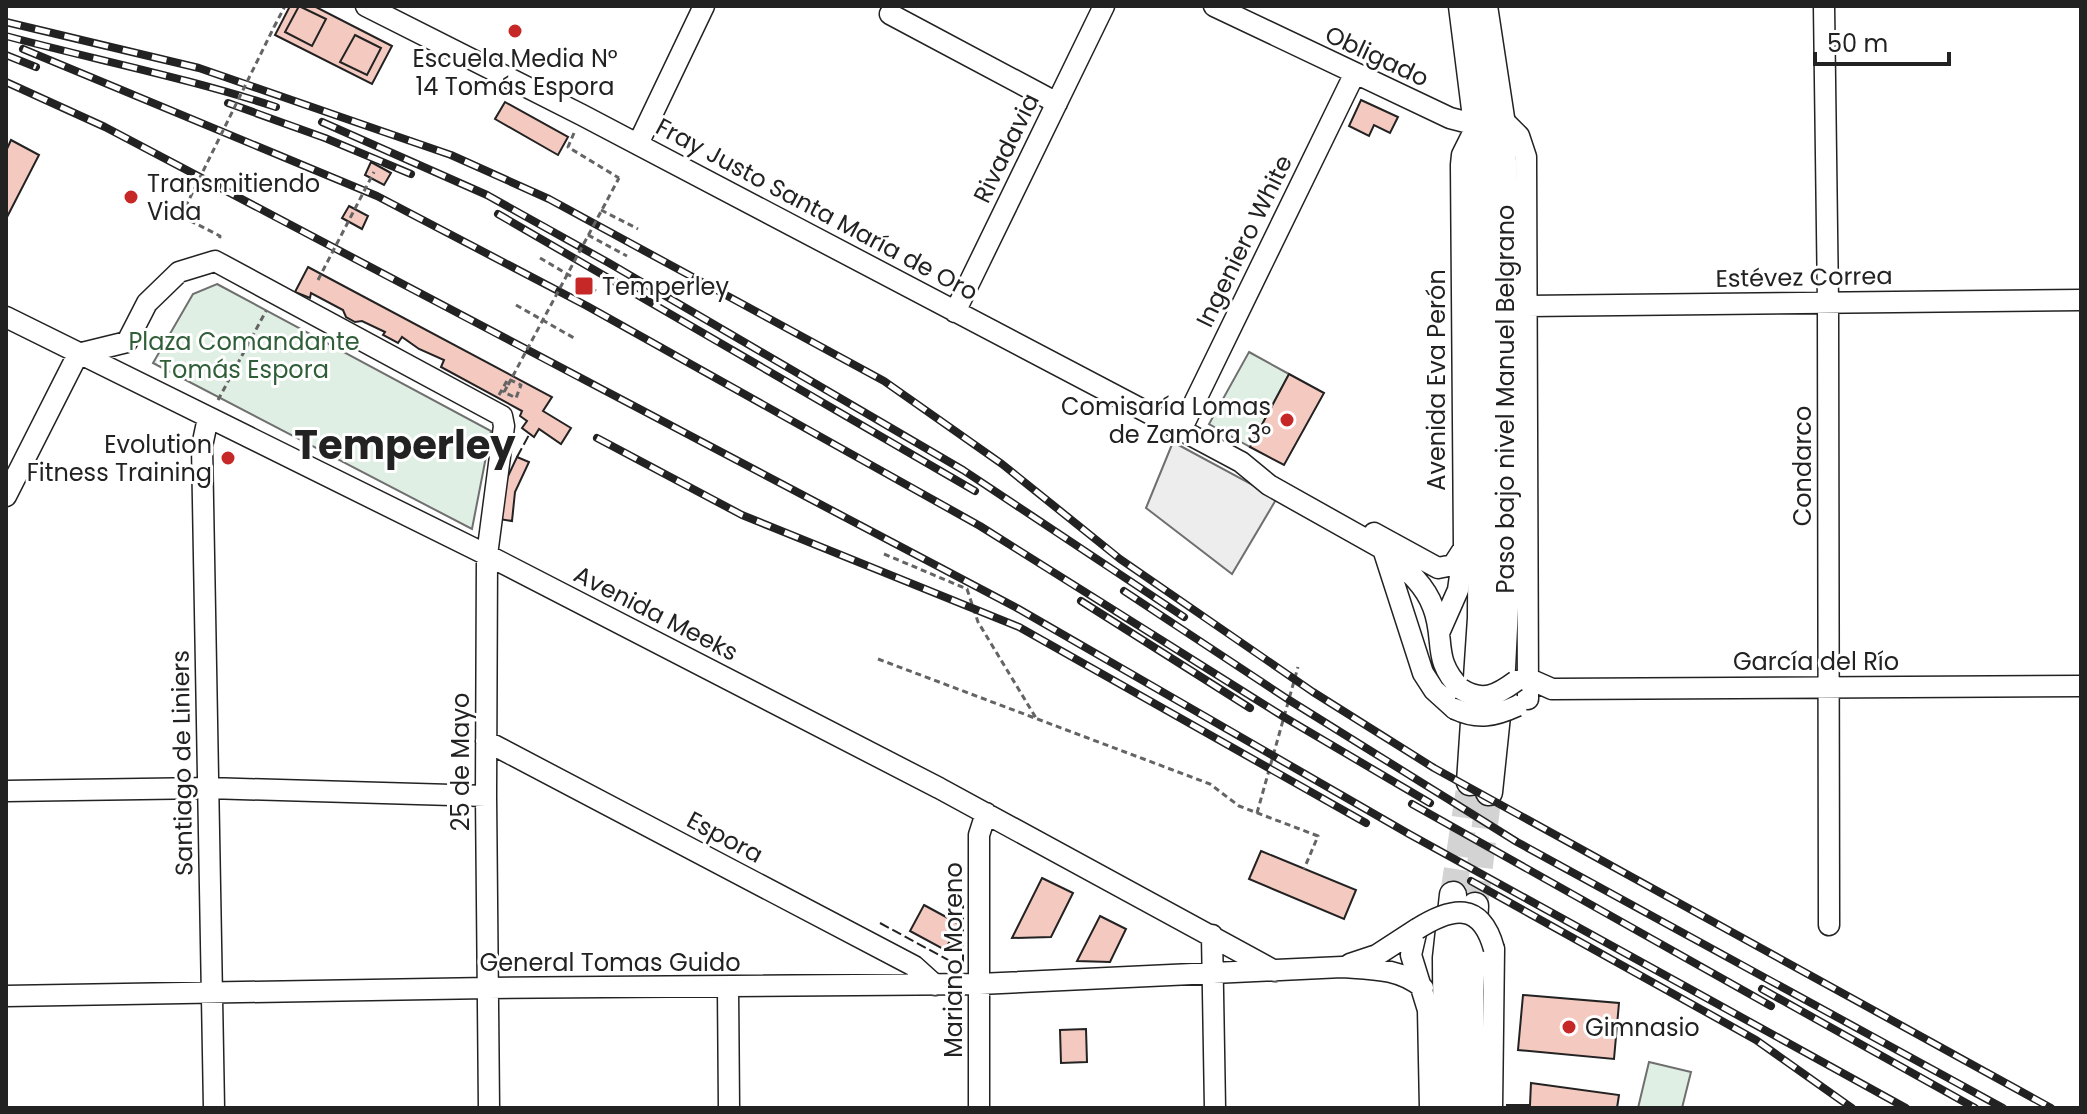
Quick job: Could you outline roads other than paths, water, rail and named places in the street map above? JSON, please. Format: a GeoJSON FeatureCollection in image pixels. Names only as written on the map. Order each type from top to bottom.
{"type":"FeatureCollection","features":[{"type":"Feature","properties":{"kind":"main road","name":"Paso bajo nivel Manuel Belgrano"},"geometry":{"type":"LineString","coordinates":[[1462,6],[1489,121]]}},
{"type":"Feature","properties":{"kind":"main road","name":"Paso bajo nivel Manuel Belgrano"},"geometry":{"type":"LineString","coordinates":[[1480,787],[1483,214],[1489,121],[1484,6]]}},
{"type":"Feature","properties":{"kind":"main road"},"geometry":{"type":"LineString","coordinates":[[1447,1108],[1446,958],[1464,900],[1470,992],[1470,1108]]}},
{"type":"Feature","properties":{"kind":"street","name":"Fray Justo Santa María de Oro"},"geometry":{"type":"LineString","coordinates":[[366,6],[638,144],[1181,430],[1241,462],[1269,485],[1383,543],[1438,568],[1453,565],[1464,548]]}},
{"type":"Feature","properties":{"kind":"street"},"geometry":{"type":"LineString","coordinates":[[638,144],[704,6]]}},
{"type":"Feature","properties":{"kind":"street","name":"Rivadavia"},"geometry":{"type":"LineString","coordinates":[[955,312],[1104,6]]}},
{"type":"Feature","properties":{"kind":"street","name":"Obligado"},"geometry":{"type":"LineString","coordinates":[[1214,6],[1450,118],[1489,121]]}},
{"type":"Feature","properties":{"kind":"street","name":"Condarco"},"geometry":{"type":"LineString","coordinates":[[1824,6],[1829,925]]}},
{"type":"Feature","properties":{"kind":"street"},"geometry":{"type":"LineString","coordinates":[[890,14],[1057,103]]}},
{"type":"Feature","properties":{"kind":"street","name":"Ingeniero White"},"geometry":{"type":"LineString","coordinates":[[1181,430],[1354,75]]}},
{"type":"Feature","properties":{"kind":"street"},"geometry":{"type":"LineString","coordinates":[[1489,121],[1519,136],[1526,157],[1522,691]]}},
{"type":"Feature","properties":{"kind":"street","name":"Avenida Eva Perón"},"geometry":{"type":"LineString","coordinates":[[1439,633],[1458,590],[1464,548],[1461,165],[1462,155],[1489,121]]}},
{"type":"Feature","properties":{"kind":"street","name":"25 de Mayo"},"geometry":{"type":"LineString","coordinates":[[78,354],[127,342],[147,303],[179,272],[215,261],[500,407],[504,426],[487,555],[489,1108]]}},
{"type":"Feature","properties":{"kind":"street","name":"Estévez Correa"},"geometry":{"type":"LineString","coordinates":[[1527,306],[2081,300]]}},
{"type":"Feature","properties":{"kind":"street","name":"Avenida Meeks"},"geometry":{"type":"LineString","coordinates":[[6,317],[487,555],[986,813],[1275,971]]}},
{"type":"Feature","properties":{"kind":"street"},"geometry":{"type":"LineString","coordinates":[[6,496],[78,354]]}},
{"type":"Feature","properties":{"kind":"street","name":"Santiago de Liniers"},"geometry":{"type":"LineString","coordinates":[[208,418],[202,446],[214,1108]]}},
{"type":"Feature","properties":{"kind":"street"},"geometry":{"type":"LineString","coordinates":[[1383,543],[1423,588],[1433,605],[1443,665],[1458,699]]}},
{"type":"Feature","properties":{"kind":"street"},"geometry":{"type":"LineString","coordinates":[[1383,543],[1423,673],[1434,690],[1458,699]]}},
{"type":"Feature","properties":{"kind":"street","name":"García del Río"},"geometry":{"type":"LineString","coordinates":[[1458,699],[1469,694],[1485,697],[1552,689],[2081,686]]}},
{"type":"Feature","properties":{"kind":"street","name":"Espora"},"geometry":{"type":"LineString","coordinates":[[486,741],[914,966],[935,985]]}},
{"type":"Feature","properties":{"kind":"street"},"geometry":{"type":"LineString","coordinates":[[6,791],[208,788],[486,796]]}},
{"type":"Feature","properties":{"kind":"street","name":"Mariano Moreno"},"geometry":{"type":"LineString","coordinates":[[979,1108],[979,835],[986,813]]}},
{"type":"Feature","properties":{"kind":"street"},"geometry":{"type":"LineString","coordinates":[[1342,967],[1377,955],[1446,913],[1465,913],[1484,925],[1494,949],[1492,1108]]}},
{"type":"Feature","properties":{"kind":"street"},"geometry":{"type":"LineString","coordinates":[[1417,929],[1411,955],[1423,988],[1429,1027],[1430,1108]]}},
{"type":"Feature","properties":{"kind":"street"},"geometry":{"type":"LineString","coordinates":[[1212,935],[1215,1108]]}},
{"type":"Feature","properties":{"kind":"street"},"geometry":{"type":"LineString","coordinates":[[1342,967],[1400,974],[1410,977],[1423,988]]}},
{"type":"Feature","properties":{"kind":"street","name":"General Tomas Guido"},"geometry":{"type":"LineString","coordinates":[[6,996],[935,985],[1342,967]]}},
{"type":"Feature","properties":{"kind":"street"},"geometry":{"type":"LineString","coordinates":[[728,988],[729,1108]]}},
{"type":"Feature","properties":{"kind":"tunnel"},"geometry":{"type":"LineString","coordinates":[[1453,895],[1470,782]]}},
{"type":"Feature","properties":{"kind":"tunnel"},"geometry":{"type":"LineString","coordinates":[[1475,906],[1489,792]]}},
{"type":"Feature","properties":{"kind":"railway"},"geometry":{"type":"LineString","coordinates":[[6,22],[199,68],[451,155],[549,199],[884,381],[1002,464],[1120,559],[1313,692],[1434,768],[2051,1108]]}},
{"type":"Feature","properties":{"kind":"railway"},"geometry":{"type":"LineString","coordinates":[[6,36],[176,78],[276,107]]}},
{"type":"Feature","properties":{"kind":"railway"},"geometry":{"type":"LineString","coordinates":[[23,49],[377,196],[587,306],[980,526],[1284,717],[1430,803]]}},
{"type":"Feature","properties":{"kind":"railway"},"geometry":{"type":"LineString","coordinates":[[6,55],[36,67]]}},
{"type":"Feature","properties":{"kind":"railway"},"geometry":{"type":"LineString","coordinates":[[6,82],[105,127],[1017,608],[1409,834],[1906,1108]]}},
{"type":"Feature","properties":{"kind":"railway"},"geometry":{"type":"LineString","coordinates":[[228,103],[325,138],[411,174]]}},
{"type":"Feature","properties":{"kind":"railway"},"geometry":{"type":"LineString","coordinates":[[322,122],[487,195],[609,263],[963,470],[1184,617]]}},
{"type":"Feature","properties":{"kind":"railway"},"geometry":{"type":"LineString","coordinates":[[498,214],[975,491]]}},
{"type":"Feature","properties":{"kind":"railway"},"geometry":{"type":"LineString","coordinates":[[597,438],[742,515],[1019,627],[1366,823]]}},
{"type":"Feature","properties":{"kind":"railway"},"geometry":{"type":"LineString","coordinates":[[1124,591],[1289,700],[1517,842],[2003,1108]]}},
{"type":"Feature","properties":{"kind":"railway"},"geometry":{"type":"LineString","coordinates":[[1081,601],[1250,708]]}},
{"type":"Feature","properties":{"kind":"railway"},"geometry":{"type":"LineString","coordinates":[[1412,804],[1771,1006]]}},
{"type":"Feature","properties":{"kind":"railway"},"geometry":{"type":"LineString","coordinates":[[1471,881],[1756,1040],[1852,1108]]}},
{"type":"Feature","properties":{"kind":"railway"},"geometry":{"type":"LineString","coordinates":[[1762,989],[1975,1108]]}},
{"type":"Feature","properties":{"kind":"place","name":"Escuela Media N° 14 Tomás Espora"},"geometry":{"type":"Point","coordinates":[515,31]}},
{"type":"Feature","properties":{"kind":"place","name":"Transmitiendo Vida"},"geometry":{"type":"Point","coordinates":[131,197]}},
{"type":"Feature","properties":{"kind":"place","name":"Temperley"},"geometry":{"type":"Point","coordinates":[584,286]}},
{"type":"Feature","properties":{"kind":"place","name":"Comisaría Lomas de Zamora 3°"},"geometry":{"type":"Point","coordinates":[1287,420]}},
{"type":"Feature","properties":{"kind":"place","name":"Evolution Fitness Training"},"geometry":{"type":"Point","coordinates":[228,458]}},
{"type":"Feature","properties":{"kind":"place","name":"Gimnasio"},"geometry":{"type":"Point","coordinates":[1569,1027]}},
{"type":"Feature","properties":{"kind":"district","name":"Temperley"},"geometry":{"type":"Point","coordinates":[405,445]}},
{"type":"Feature","properties":{"kind":"park label","name":"Plaza Comandante Tomás Espora"},"geometry":{"type":"Point","coordinates":[244,355]}}]}
